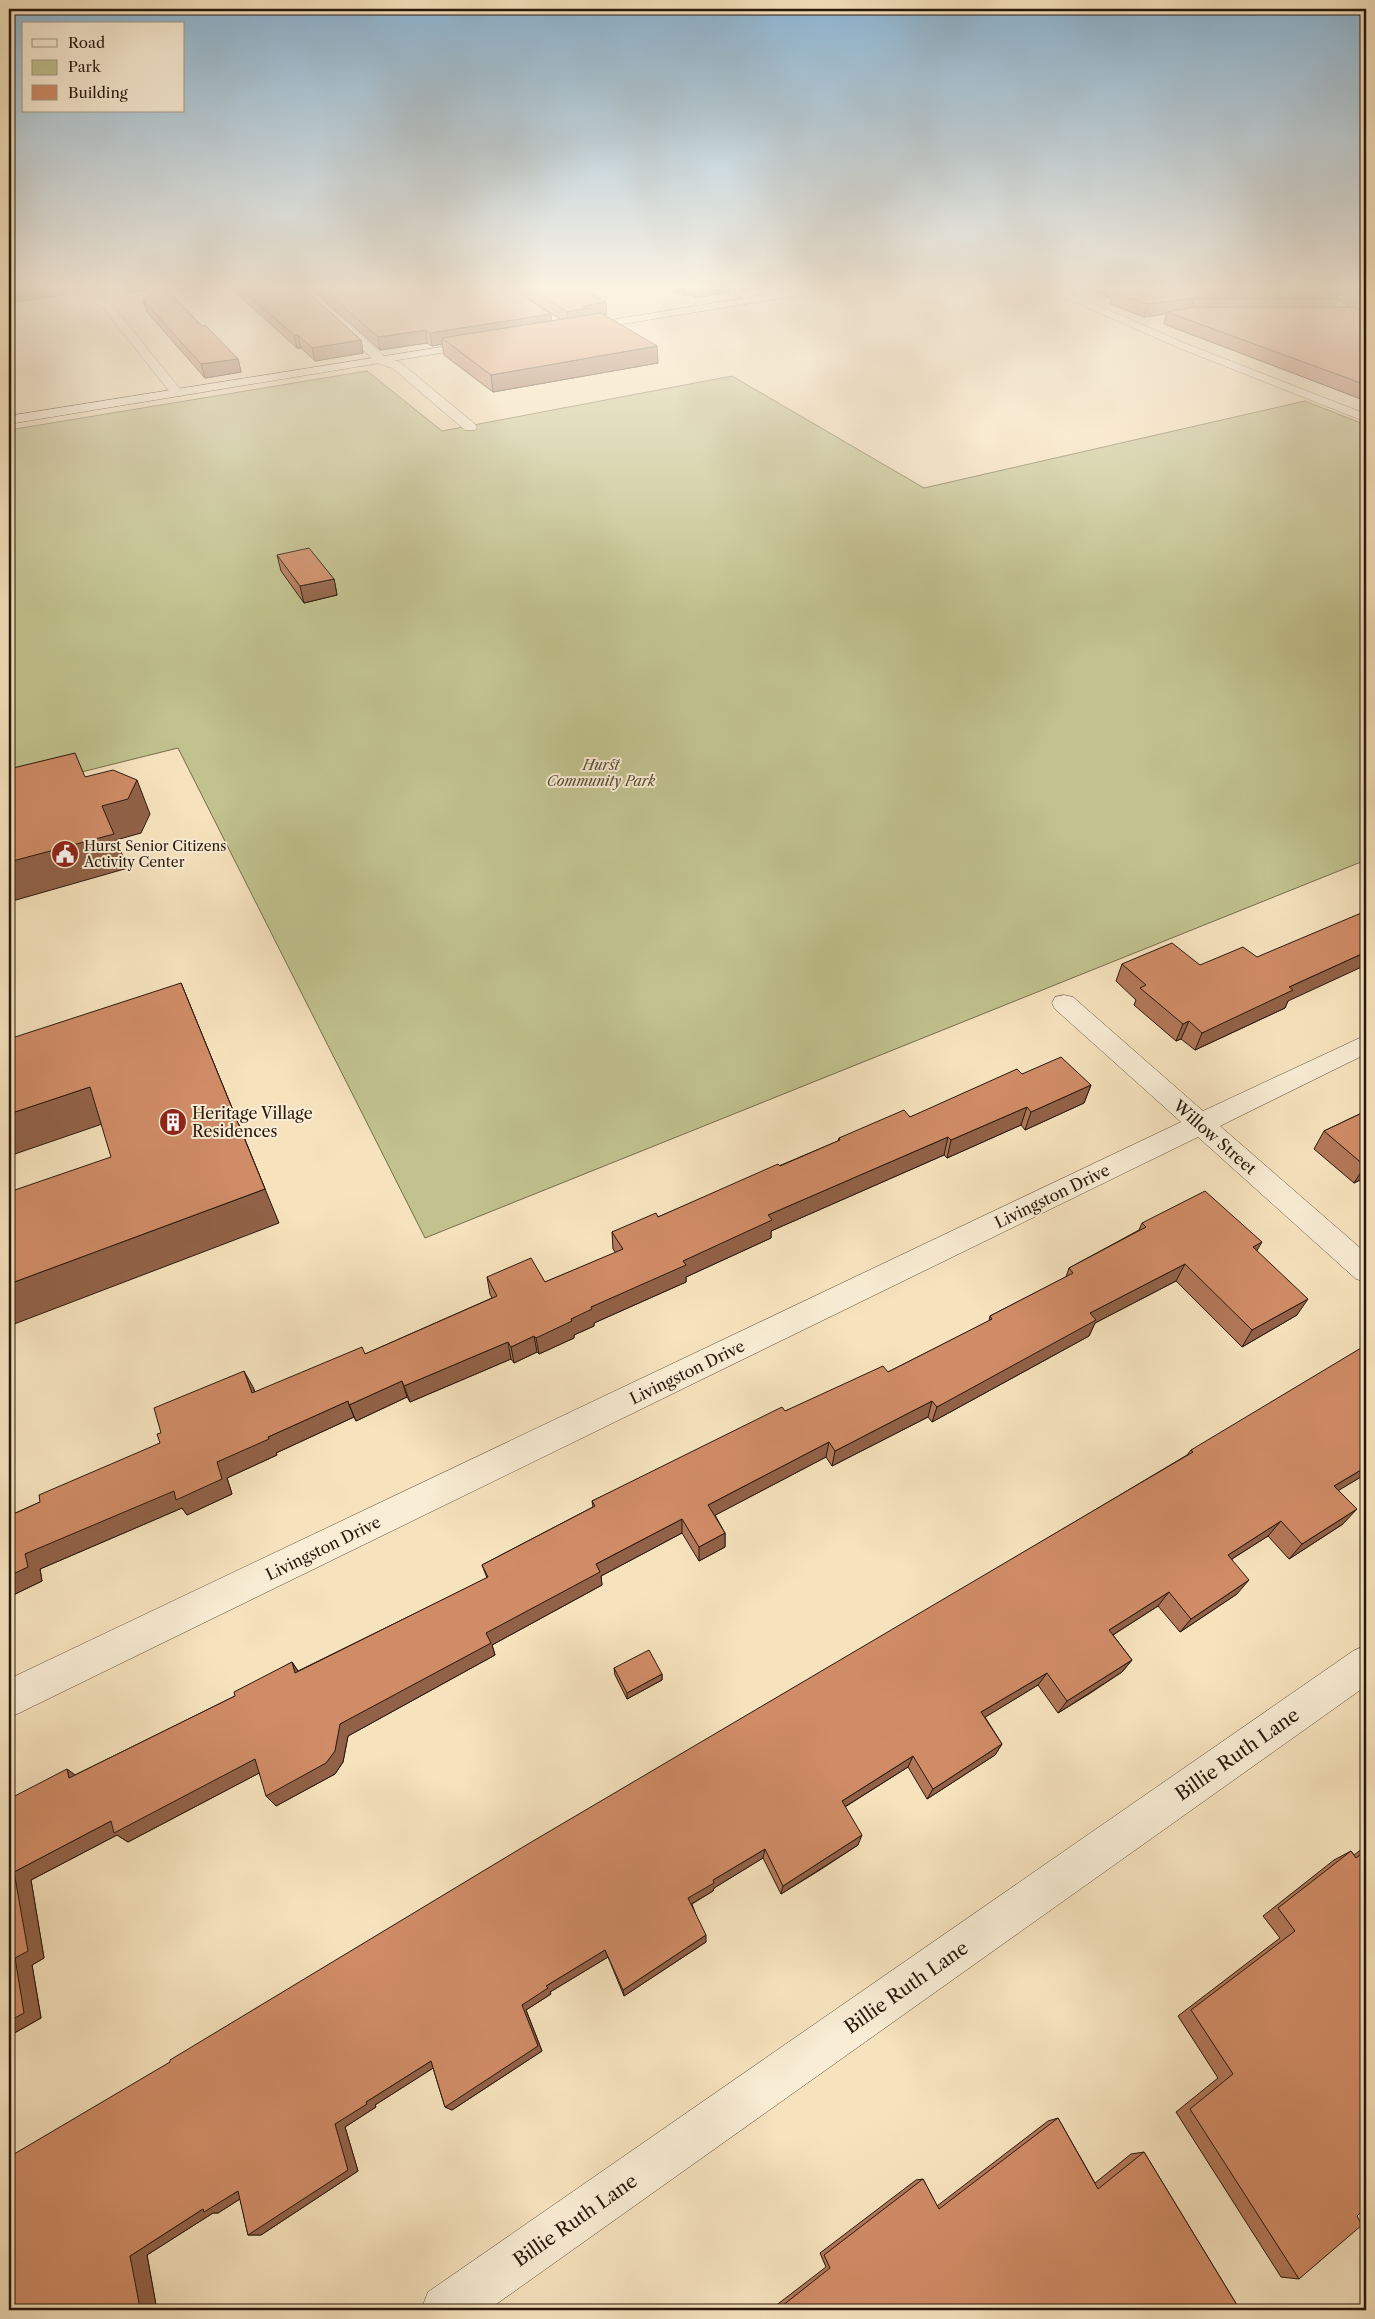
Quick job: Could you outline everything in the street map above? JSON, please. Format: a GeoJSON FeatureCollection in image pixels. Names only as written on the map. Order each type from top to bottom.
{"type":"FeatureCollection","features":[{"type":"Feature","properties":{"kind":"street"},"geometry":{"type":"LineString","coordinates":[[9,420],[176,393]]}},
{"type":"Feature","properties":{"kind":"street"},"geometry":{"type":"LineString","coordinates":[[430,393],[470,427],[449,425]]}},
{"type":"Feature","properties":{"kind":"street"},"geometry":{"type":"LineString","coordinates":[[1305,393],[1366,418]]}},
{"type":"Feature","properties":{"kind":"street","name":"Willow Street"},"geometry":{"type":"LineString","coordinates":[[1064,1003],[1366,1270]]}},
{"type":"Feature","properties":{"kind":"street","name":"Livingston Drive"},"geometry":{"type":"LineString","coordinates":[[9,1699],[1366,1044]]}},
{"type":"Feature","properties":{"kind":"street","name":"Billie Ruth Lane"},"geometry":{"type":"LineString","coordinates":[[446,2310],[1366,1664]]}},
{"type":"Feature","properties":{"kind":"green space","name":"Hurst Community Park"},"geometry":{"type":"Polygon","coordinates":[[[232,393],[395,393],[442,431],[641,393],[762,393],[924,488],[1305,401],[1366,425],[1366,860],[425,1238],[178,748],[13,789],[9,778],[9,430],[232,393]]]}},
{"type":"Feature","properties":{"kind":"building"},"geometry":{"type":"Polygon","coordinates":[[[309,548],[334,579],[300,586],[277,555],[309,548]]]}},
{"type":"Feature","properties":{"kind":"building"},"geometry":{"type":"Polygon","coordinates":[[[75,753],[85,777],[113,770],[137,780],[128,799],[102,806],[114,834],[9,862],[9,769],[75,753]]]}},
{"type":"Feature","properties":{"kind":"building"},"geometry":{"type":"Polygon","coordinates":[[[1366,911],[1366,952],[1289,987],[1293,990],[1202,1033],[1189,1021],[1183,1024],[1140,988],[1146,985],[1122,964],[1172,943],[1200,965],[1243,947],[1257,957],[1366,911]]]}},
{"type":"Feature","properties":{"kind":"building","name":"Heritage Village Residences"},"geometry":{"type":"Polygon","coordinates":[[[181,983],[265,1189],[9,1284],[9,1192],[111,1157],[90,1087],[9,1114],[9,1039],[181,983]]]}},
{"type":"Feature","properties":{"kind":"building"},"geometry":{"type":"Polygon","coordinates":[[[1061,1057],[1091,1085],[1031,1112],[1027,1107],[951,1140],[948,1137],[768,1215],[772,1220],[683,1261],[686,1265],[591,1307],[592,1309],[571,1319],[572,1321],[536,1338],[534,1336],[511,1347],[508,1342],[404,1386],[402,1381],[349,1405],[348,1401],[268,1437],[269,1439],[217,1462],[222,1479],[176,1500],[174,1491],[25,1554],[28,1567],[9,1576],[9,1516],[40,1502],[39,1495],[160,1443],[157,1434],[161,1433],[154,1408],[244,1371],[252,1393],[362,1347],[365,1354],[497,1296],[487,1277],[531,1258],[545,1282],[623,1249],[612,1232],[656,1213],[658,1217],[778,1164],[780,1166],[840,1140],[839,1138],[904,1110],[910,1117],[1017,1069],[1022,1074],[1061,1057]]]}},
{"type":"Feature","properties":{"kind":"building"},"geometry":{"type":"Polygon","coordinates":[[[1366,1111],[1366,1165],[1365,1166],[1324,1131],[1366,1111]]]}},
{"type":"Feature","properties":{"kind":"building"},"geometry":{"type":"Polygon","coordinates":[[[1205,1191],[1262,1242],[1253,1247],[1308,1299],[1252,1330],[1185,1264],[1090,1313],[1096,1320],[937,1407],[932,1401],[835,1451],[829,1442],[708,1505],[725,1533],[699,1547],[682,1519],[596,1564],[600,1572],[486,1633],[491,1643],[340,1724],[335,1751],[326,1763],[266,1796],[255,1759],[114,1833],[111,1821],[14,1872],[28,1951],[15,1958],[24,2013],[9,2021],[9,1799],[67,1769],[69,1778],[235,1696],[234,1692],[292,1662],[295,1673],[488,1577],[482,1565],[595,1506],[592,1501],[782,1407],[785,1411],[883,1366],[888,1372],[992,1319],[990,1316],[1073,1273],[1069,1268],[1146,1227],[1142,1223],[1205,1191]]]}},
{"type":"Feature","properties":{"kind":"building"},"geometry":{"type":"Polygon","coordinates":[[[1366,1345],[1366,1467],[1334,1486],[1357,1509],[1302,1544],[1281,1521],[1228,1555],[1249,1580],[1191,1619],[1169,1592],[1109,1630],[1132,1660],[1067,1701],[1047,1673],[981,1712],[1002,1744],[933,1789],[913,1756],[842,1801],[862,1835],[783,1886],[765,1849],[713,1880],[714,1883],[688,1898],[706,1935],[623,1990],[605,1950],[546,1986],[548,1988],[522,2005],[538,2046],[445,2107],[431,2061],[366,2102],[367,2104],[335,2124],[348,2170],[248,2235],[238,2191],[204,2212],[203,2209],[130,2256],[140,2308],[136,2310],[9,2310],[9,2157],[170,2062],[170,2060],[528,1844],[1193,1452],[1191,1450],[1366,1345]]]}},
{"type":"Feature","properties":{"kind":"building"},"geometry":{"type":"Polygon","coordinates":[[[649,1650],[662,1674],[627,1693],[614,1668],[649,1650]]]}},
{"type":"Feature","properties":{"kind":"building"},"geometry":{"type":"Polygon","coordinates":[[[1366,1850],[1366,2207],[1357,2216],[1362,2225],[1299,2279],[1190,2109],[1233,2074],[1191,2010],[1295,1931],[1278,1908],[1351,1851],[1356,1858],[1366,1850]]]}},
{"type":"Feature","properties":{"kind":"building"},"geometry":{"type":"Polygon","coordinates":[[[1058,2118],[1098,2189],[1144,2152],[1240,2310],[777,2310],[830,2268],[824,2255],[923,2179],[939,2209],[1058,2118]]]}},
{"type":"Feature","properties":{"kind":"place","name":"Hurst Senior Citizens Activity Center"},"geometry":{"type":"Point","coordinates":[65,854]}},
{"type":"Feature","properties":{"kind":"place","name":"Heritage Village Residences"},"geometry":{"type":"Point","coordinates":[173,1122]}}]}
